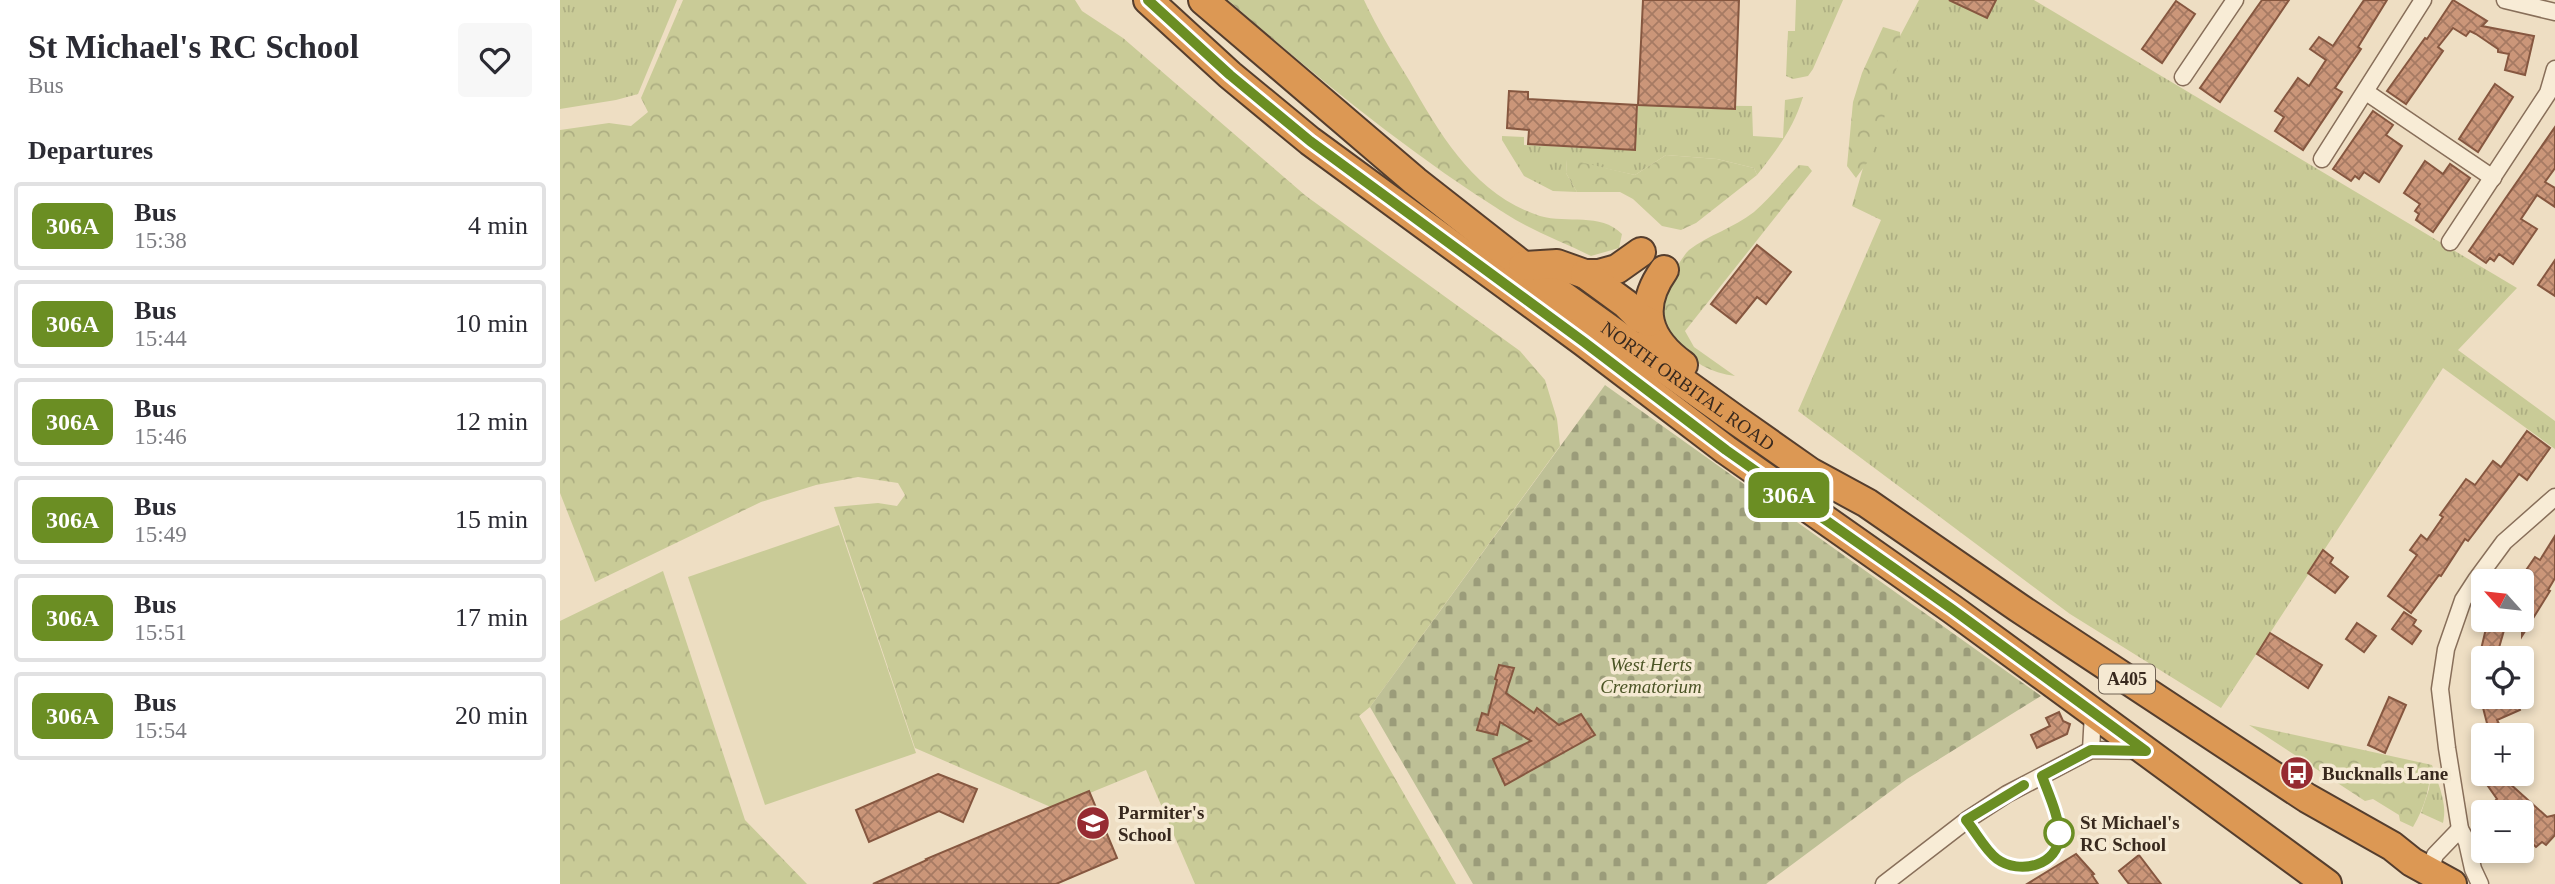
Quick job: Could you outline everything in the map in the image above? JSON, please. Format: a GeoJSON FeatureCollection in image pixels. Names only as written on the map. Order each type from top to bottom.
{"type":"FeatureCollection","features":[{"type":"Feature","properties":{"kind":"highway","name":"NORTH ORBITAL ROAD"},"geometry":{"type":"LineString","coordinates":[[1148,0],[1230,75],[1320,149],[1726,450],[1952,609],[2327,884]]}},
{"type":"Feature","properties":{"kind":"highway","name":"NORTH ORBITAL ROAD"},"geometry":{"type":"LineString","coordinates":[[1203,0],[1321,103],[1523,266],[1810,472],[1867,503],[2019,608],[2265,770],[2352,825],[2392,846],[2412,862],[2436,874]]}},
{"type":"Feature","properties":{"kind":"highway"},"geometry":{"type":"LineString","coordinates":[[1585,274],[1610,272],[1627,264],[1641,252]]}},
{"type":"Feature","properties":{"kind":"highway"},"geometry":{"type":"LineString","coordinates":[[1523,266],[1557,264],[1585,274],[1649,323]]}},
{"type":"Feature","properties":{"kind":"highway"},"geometry":{"type":"LineString","coordinates":[[1649,323],[1648,305],[1651,293],[1654,283],[1664,270]]}},
{"type":"Feature","properties":{"kind":"highway","name":"A405"},"geometry":{"type":"LineString","coordinates":[[1649,323],[1662,349],[1675,360],[1867,503]]}},
{"type":"Feature","properties":{"kind":"street"},"geometry":{"type":"LineString","coordinates":[[2183,77],[2235,0]]}},
{"type":"Feature","properties":{"kind":"street"},"geometry":{"type":"LineString","coordinates":[[2322,159],[2423,0]]}},
{"type":"Feature","properties":{"kind":"street"},"geometry":{"type":"LineString","coordinates":[[2505,0],[2555,12]]}},
{"type":"Feature","properties":{"kind":"street"},"geometry":{"type":"LineString","coordinates":[[2450,242],[2548,93],[2555,69]]}},
{"type":"Feature","properties":{"kind":"street"},"geometry":{"type":"LineString","coordinates":[[2365,92],[2493,178]]}},
{"type":"Feature","properties":{"kind":"street"},"geometry":{"type":"LineString","coordinates":[[2480,884],[2473,869],[2467,842],[2460,829],[2440,689],[2446,649],[2463,600],[2476,580],[2504,542],[2555,497]]}},
{"type":"Feature","properties":{"kind":"street"},"geometry":{"type":"LineString","coordinates":[[2091,750],[2094,713]]}},
{"type":"Feature","properties":{"kind":"street"},"geometry":{"type":"LineString","coordinates":[[1884,884],[1966,820],[2007,794],[2091,750],[2146,751]]}},
{"type":"Feature","properties":{"kind":"street"},"geometry":{"type":"LineString","coordinates":[[2436,874],[2460,829]]}},
{"type":"Feature","properties":{"kind":"green space"},"geometry":{"type":"Polygon","coordinates":[[[560,0],[677,0],[638,94],[560,109],[560,0]]]}},
{"type":"Feature","properties":{"kind":"green space"},"geometry":{"type":"Polygon","coordinates":[[[683,0],[1075,0],[1082,11],[1123,38],[1306,196],[1520,351],[1545,380],[1557,419],[1560,446],[1370,707],[1359,716],[1456,884],[1195,884],[1146,770],[1053,808],[915,748],[834,507],[878,503],[897,506],[905,495],[898,483],[858,477],[816,485],[761,502],[595,582],[560,493],[560,130],[609,123],[631,126],[648,112],[641,98],[683,0]]]}},
{"type":"Feature","properties":{"kind":"green space"},"geometry":{"type":"Polygon","coordinates":[[[1228,0],[1364,0],[1385,41],[1434,122],[1478,179],[1517,206],[1540,216],[1594,221],[1613,227],[1622,234],[1619,248],[1591,256],[1506,214],[1433,165],[1362,112],[1228,0]]]}},
{"type":"Feature","properties":{"kind":"green space"},"geometry":{"type":"Polygon","coordinates":[[[1796,0],[1843,0],[1813,69],[1808,76],[1793,79],[1786,76],[1788,31],[1795,31],[1796,0]]]}},
{"type":"Feature","properties":{"kind":"green space"},"geometry":{"type":"Polygon","coordinates":[[[1919,0],[2034,0],[2517,288],[2458,350],[2555,421],[2555,449],[2443,368],[2221,708],[2070,614],[1798,411],[1881,220],[1852,206],[1869,147],[1880,74],[1919,0]]]}},
{"type":"Feature","properties":{"kind":"green space"},"geometry":{"type":"Polygon","coordinates":[[[1883,27],[1900,32],[1898,59],[1879,134],[1869,160],[1856,178],[1847,166],[1853,102],[1862,73],[1883,27]]]}},
{"type":"Feature","properties":{"kind":"green space"},"geometry":{"type":"Polygon","coordinates":[[[1803,97],[1790,129],[1757,175],[1754,168],[1717,159],[1666,155],[1635,175],[1567,160],[1566,173],[1577,192],[1553,191],[1524,176],[1502,140],[1502,136],[1524,137],[1524,145],[1635,150],[1638,105],[1752,106],[1753,136],[1783,138],[1785,100],[1803,97]]]}},
{"type":"Feature","properties":{"kind":"green space"},"geometry":{"type":"Polygon","coordinates":[[[1666,155],[1717,159],[1754,168],[1757,175],[1696,223],[1681,230],[1662,226],[1633,199],[1620,192],[1577,192],[1566,173],[1567,159],[1635,175],[1666,155]]]}},
{"type":"Feature","properties":{"kind":"green space"},"geometry":{"type":"Polygon","coordinates":[[[1799,165],[1808,166],[1812,171],[1685,331],[1694,347],[1735,376],[1710,369],[1695,361],[1670,333],[1663,314],[1667,287],[1689,250],[1754,212],[1799,165]]]}},
{"type":"Feature","properties":{"kind":"green space","name":"West Herts Crematorium"},"geometry":{"type":"Polygon","coordinates":[[[1605,385],[2041,696],[1907,779],[1766,884],[1473,884],[1370,707],[1605,385]]]}},
{"type":"Feature","properties":{"kind":"green space"},"geometry":{"type":"Polygon","coordinates":[[[839,525],[916,753],[765,805],[688,577],[839,525]]]}},
{"type":"Feature","properties":{"kind":"green space"},"geometry":{"type":"Polygon","coordinates":[[[663,571],[745,820],[807,884],[560,884],[560,621],[663,571]]]}},
{"type":"Feature","properties":{"kind":"green space"},"geometry":{"type":"Polygon","coordinates":[[[2249,725],[2432,765],[2426,797],[2413,827],[2400,821],[2399,815],[2373,799],[2365,801],[2249,725]]]}},
{"type":"Feature","properties":{"kind":"green space"},"geometry":{"type":"Polygon","coordinates":[[[2432,765],[2443,801],[2443,823],[2421,813],[2429,789],[2432,765]]]}},
{"type":"Feature","properties":{"kind":"building"},"geometry":{"type":"Polygon","coordinates":[[[1643,0],[1739,0],[1735,109],[1638,105],[1643,0]]]}},
{"type":"Feature","properties":{"kind":"building"},"geometry":{"type":"Polygon","coordinates":[[[1949,0],[1996,0],[1987,18],[1949,0]]]}},
{"type":"Feature","properties":{"kind":"building"},"geometry":{"type":"Polygon","coordinates":[[[2262,0],[2289,0],[2220,102],[2200,88],[2262,0]]]}},
{"type":"Feature","properties":{"kind":"building"},"geometry":{"type":"Polygon","coordinates":[[[2364,0],[2387,0],[2358,47],[2361,49],[2335,88],[2342,92],[2303,150],[2275,131],[2284,117],[2275,111],[2298,78],[2309,86],[2326,60],[2310,49],[2319,37],[2333,46],[2364,0]]]}},
{"type":"Feature","properties":{"kind":"building"},"geometry":{"type":"Polygon","coordinates":[[[2453,0],[2487,21],[2482,26],[2534,36],[2525,75],[2505,70],[2509,54],[2498,52],[2498,49],[2470,31],[2466,36],[2453,28],[2438,47],[2443,51],[2406,104],[2387,91],[2453,0]]]}},
{"type":"Feature","properties":{"kind":"building"},"geometry":{"type":"Polygon","coordinates":[[[2176,1],[2195,14],[2162,63],[2142,49],[2176,1]]]}},
{"type":"Feature","properties":{"kind":"building"},"geometry":{"type":"Polygon","coordinates":[[[2495,84],[2513,97],[2478,152],[2459,139],[2495,84]]]}},
{"type":"Feature","properties":{"kind":"building"},"geometry":{"type":"Polygon","coordinates":[[[1509,91],[1528,92],[1528,99],[1637,105],[1635,150],[1528,144],[1529,130],[1507,128],[1509,91]]]}},
{"type":"Feature","properties":{"kind":"building"},"geometry":{"type":"Polygon","coordinates":[[[2373,111],[2393,125],[2386,135],[2402,146],[2379,182],[2364,172],[2359,179],[2355,176],[2351,181],[2333,169],[2373,111]]]}},
{"type":"Feature","properties":{"kind":"building"},"geometry":{"type":"Polygon","coordinates":[[[2555,127],[2555,168],[2545,182],[2555,188],[2555,207],[2537,195],[2521,219],[2537,229],[2513,264],[2499,254],[2494,261],[2490,258],[2486,263],[2469,251],[2555,127]]]}},
{"type":"Feature","properties":{"kind":"building"},"geometry":{"type":"Polygon","coordinates":[[[2425,161],[2443,174],[2450,164],[2470,178],[2433,232],[2416,220],[2419,214],[2415,211],[2420,204],[2404,193],[2425,161]]]}},
{"type":"Feature","properties":{"kind":"building"},"geometry":{"type":"Polygon","coordinates":[[[1757,245],[1791,272],[1766,304],[1757,297],[1736,323],[1711,304],[1757,245]]]}},
{"type":"Feature","properties":{"kind":"building"},"geometry":{"type":"Polygon","coordinates":[[[2555,260],[2555,296],[2538,285],[2555,260]]]}},
{"type":"Feature","properties":{"kind":"building"},"geometry":{"type":"Polygon","coordinates":[[[2527,431],[2550,448],[2527,480],[2519,474],[2468,541],[2465,539],[2441,576],[2439,575],[2411,613],[2388,596],[2417,555],[2410,550],[2421,535],[2427,540],[2443,517],[2440,515],[2466,479],[2475,485],[2493,461],[2501,467],[2527,431]]]}},
{"type":"Feature","properties":{"kind":"building"},"geometry":{"type":"Polygon","coordinates":[[[2555,536],[2555,578],[2534,617],[2534,569],[2527,569],[2535,557],[2540,560],[2555,536]]]}},
{"type":"Feature","properties":{"kind":"building"},"geometry":{"type":"Polygon","coordinates":[[[2323,550],[2333,558],[2330,563],[2348,577],[2335,593],[2308,573],[2323,550]]]}},
{"type":"Feature","properties":{"kind":"building"},"geometry":{"type":"Polygon","coordinates":[[[2404,612],[2416,620],[2413,625],[2421,631],[2412,644],[2392,629],[2404,612]]]}},
{"type":"Feature","properties":{"kind":"building"},"geometry":{"type":"Polygon","coordinates":[[[2357,623],[2376,636],[2364,652],[2346,639],[2357,623]]]}},
{"type":"Feature","properties":{"kind":"building"},"geometry":{"type":"Polygon","coordinates":[[[2485,632],[2504,632],[2499,646],[2482,646],[2485,632]]]}},
{"type":"Feature","properties":{"kind":"building"},"geometry":{"type":"Polygon","coordinates":[[[2270,633],[2322,665],[2308,688],[2257,654],[2270,633]]]}},
{"type":"Feature","properties":{"kind":"building"},"geometry":{"type":"Polygon","coordinates":[[[1499,665],[1514,668],[1506,693],[1534,713],[1537,708],[1559,725],[1581,714],[1595,735],[1505,785],[1493,759],[1531,741],[1500,722],[1497,735],[1477,730],[1482,713],[1488,715],[1499,665]]]}},
{"type":"Feature","properties":{"kind":"building"},"geometry":{"type":"Polygon","coordinates":[[[2389,697],[2406,705],[2385,753],[2368,745],[2389,697]]]}},
{"type":"Feature","properties":{"kind":"building"},"geometry":{"type":"Polygon","coordinates":[[[2483,709],[2520,709],[2497,720],[2499,723],[2487,723],[2483,709]]]}},
{"type":"Feature","properties":{"kind":"building"},"geometry":{"type":"Polygon","coordinates":[[[2059,712],[2063,721],[2070,724],[2067,734],[2037,748],[2031,735],[2050,726],[2046,718],[2059,712]]]}},
{"type":"Feature","properties":{"kind":"building"},"geometry":{"type":"Polygon","coordinates":[[[938,774],[977,789],[963,822],[939,811],[869,842],[856,810],[938,774]]]}},
{"type":"Feature","properties":{"kind":"building"},"geometry":{"type":"Polygon","coordinates":[[[2488,786],[2512,786],[2528,800],[2496,800],[2488,786]]]}},
{"type":"Feature","properties":{"kind":"building"},"geometry":{"type":"Polygon","coordinates":[[[1089,791],[1117,858],[1056,884],[873,884],[926,859],[1089,791]]]}},
{"type":"Feature","properties":{"kind":"building"},"geometry":{"type":"Polygon","coordinates":[[[2534,805],[2547,817],[2555,815],[2555,835],[2546,845],[2542,842],[2536,847],[2534,805]]]}},
{"type":"Feature","properties":{"kind":"building"},"geometry":{"type":"Polygon","coordinates":[[[2076,854],[2094,874],[2092,875],[2098,884],[2027,884],[2076,854]]]}},
{"type":"Feature","properties":{"kind":"building"},"geometry":{"type":"Polygon","coordinates":[[[2139,855],[2161,884],[2129,884],[2119,871],[2139,855]]]}},
{"type":"Feature","properties":{"kind":"bus line","name":"306A"},"geometry":{"type":"LineString","coordinates":[[1148,0],[1230,75],[1310,141],[1726,450],[1952,609],[2146,751],[2091,750],[2042,776],[2059,834],[2057,847],[2050,857],[2036,866],[2021,868],[2008,866],[1994,858],[1966,820],[2024,785]]}},
{"type":"Feature","properties":{"kind":"place","name":"Bucknalls Lane"},"geometry":{"type":"Point","coordinates":[2297,773]}},
{"type":"Feature","properties":{"kind":"place","name":"Parmiter's School"},"geometry":{"type":"Point","coordinates":[1093,823]}},
{"type":"Feature","properties":{"kind":"place","name":"St Michael's RC School"},"geometry":{"type":"Point","coordinates":[2059,833]}}]}
